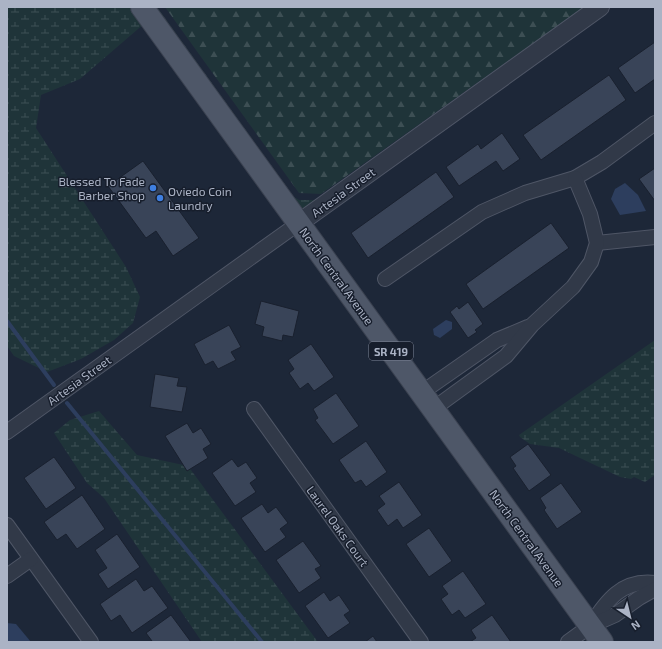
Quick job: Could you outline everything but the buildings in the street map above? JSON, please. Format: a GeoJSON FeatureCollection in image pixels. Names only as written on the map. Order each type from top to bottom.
{"type":"FeatureCollection","features":[{"type":"Feature","properties":{"kind":"main road","name":"North Central Avenue"},"geometry":{"type":"LineString","coordinates":[[142,7],[596,634]]}},
{"type":"Feature","properties":{"kind":"street","name":"Artesia Street"},"geometry":{"type":"LineString","coordinates":[[7,432],[600,7]]}},
{"type":"Feature","properties":{"kind":"street"},"geometry":{"type":"LineString","coordinates":[[385,279],[482,212],[525,193],[575,178],[602,162],[655,123]]}},
{"type":"Feature","properties":{"kind":"street"},"geometry":{"type":"LineString","coordinates":[[427,401],[506,356],[532,325],[573,287],[591,262],[597,243],[590,214],[575,178]]}},
{"type":"Feature","properties":{"kind":"street"},"geometry":{"type":"LineString","coordinates":[[597,243],[655,237]]}},
{"type":"Feature","properties":{"kind":"street"},"geometry":{"type":"LineString","coordinates":[[427,401],[497,340],[532,325]]}},
{"type":"Feature","properties":{"kind":"street","name":"Laurel Oaks Court"},"geometry":{"type":"LineString","coordinates":[[254,409],[421,642]]}},
{"type":"Feature","properties":{"kind":"street"},"geometry":{"type":"LineString","coordinates":[[7,525],[91,642]]}},
{"type":"Feature","properties":{"kind":"street"},"geometry":{"type":"LineString","coordinates":[[7,576],[31,559]]}},
{"type":"Feature","properties":{"kind":"street"},"geometry":{"type":"LineString","coordinates":[[596,634],[606,602],[628,586],[643,581],[655,582]]}},
{"type":"Feature","properties":{"kind":"street"},"geometry":{"type":"LineString","coordinates":[[568,642],[596,634],[615,615],[638,598],[655,589]]}},
{"type":"Feature","properties":{"kind":"green space"},"geometry":{"type":"Polygon","coordinates":[[[7,7],[134,7],[145,23],[80,79],[41,95],[36,128],[126,267],[140,297],[133,323],[114,340],[81,359],[47,372],[14,356],[7,346],[7,7]]]}},
{"type":"Feature","properties":{"kind":"green space"},"geometry":{"type":"Polygon","coordinates":[[[151,7],[157,7],[294,197],[299,200],[317,200],[300,213],[151,7]]]}},
{"type":"Feature","properties":{"kind":"green space"},"geometry":{"type":"Polygon","coordinates":[[[165,7],[584,7],[321,194],[299,193],[165,7]]]}},
{"type":"Feature","properties":{"kind":"green space"},"geometry":{"type":"Polygon","coordinates":[[[655,340],[655,475],[645,482],[634,477],[631,479],[620,477],[559,448],[530,444],[520,437],[519,435],[655,340]]]}},
{"type":"Feature","properties":{"kind":"green space"},"geometry":{"type":"Polygon","coordinates":[[[99,411],[137,455],[188,466],[318,642],[202,642],[104,498],[87,483],[54,433],[70,420],[99,411]]]}},
{"type":"Feature","properties":{"kind":"water"},"geometry":{"type":"Polygon","coordinates":[[[625,183],[638,195],[646,211],[620,215],[611,199],[615,189],[625,183]]]}},
{"type":"Feature","properties":{"kind":"water"},"geometry":{"type":"Polygon","coordinates":[[[446,320],[452,322],[452,329],[440,338],[434,335],[433,329],[446,320]]]}},
{"type":"Feature","properties":{"kind":"water"},"geometry":{"type":"Polygon","coordinates":[[[7,623],[16,624],[31,642],[7,642],[7,623]]]}},
{"type":"Feature","properties":{"kind":"waterway"},"geometry":{"type":"LineString","coordinates":[[7,321],[54,385]]}},
{"type":"Feature","properties":{"kind":"waterway"},"geometry":{"type":"LineString","coordinates":[[67,403],[262,642]]}},
{"type":"Feature","properties":{"kind":"place","name":"Blessed To Fade Barber Shop"},"geometry":{"type":"Point","coordinates":[153,188]}},
{"type":"Feature","properties":{"kind":"place","name":"Oviedo Coin Laundry"},"geometry":{"type":"Point","coordinates":[160,198]}}]}
